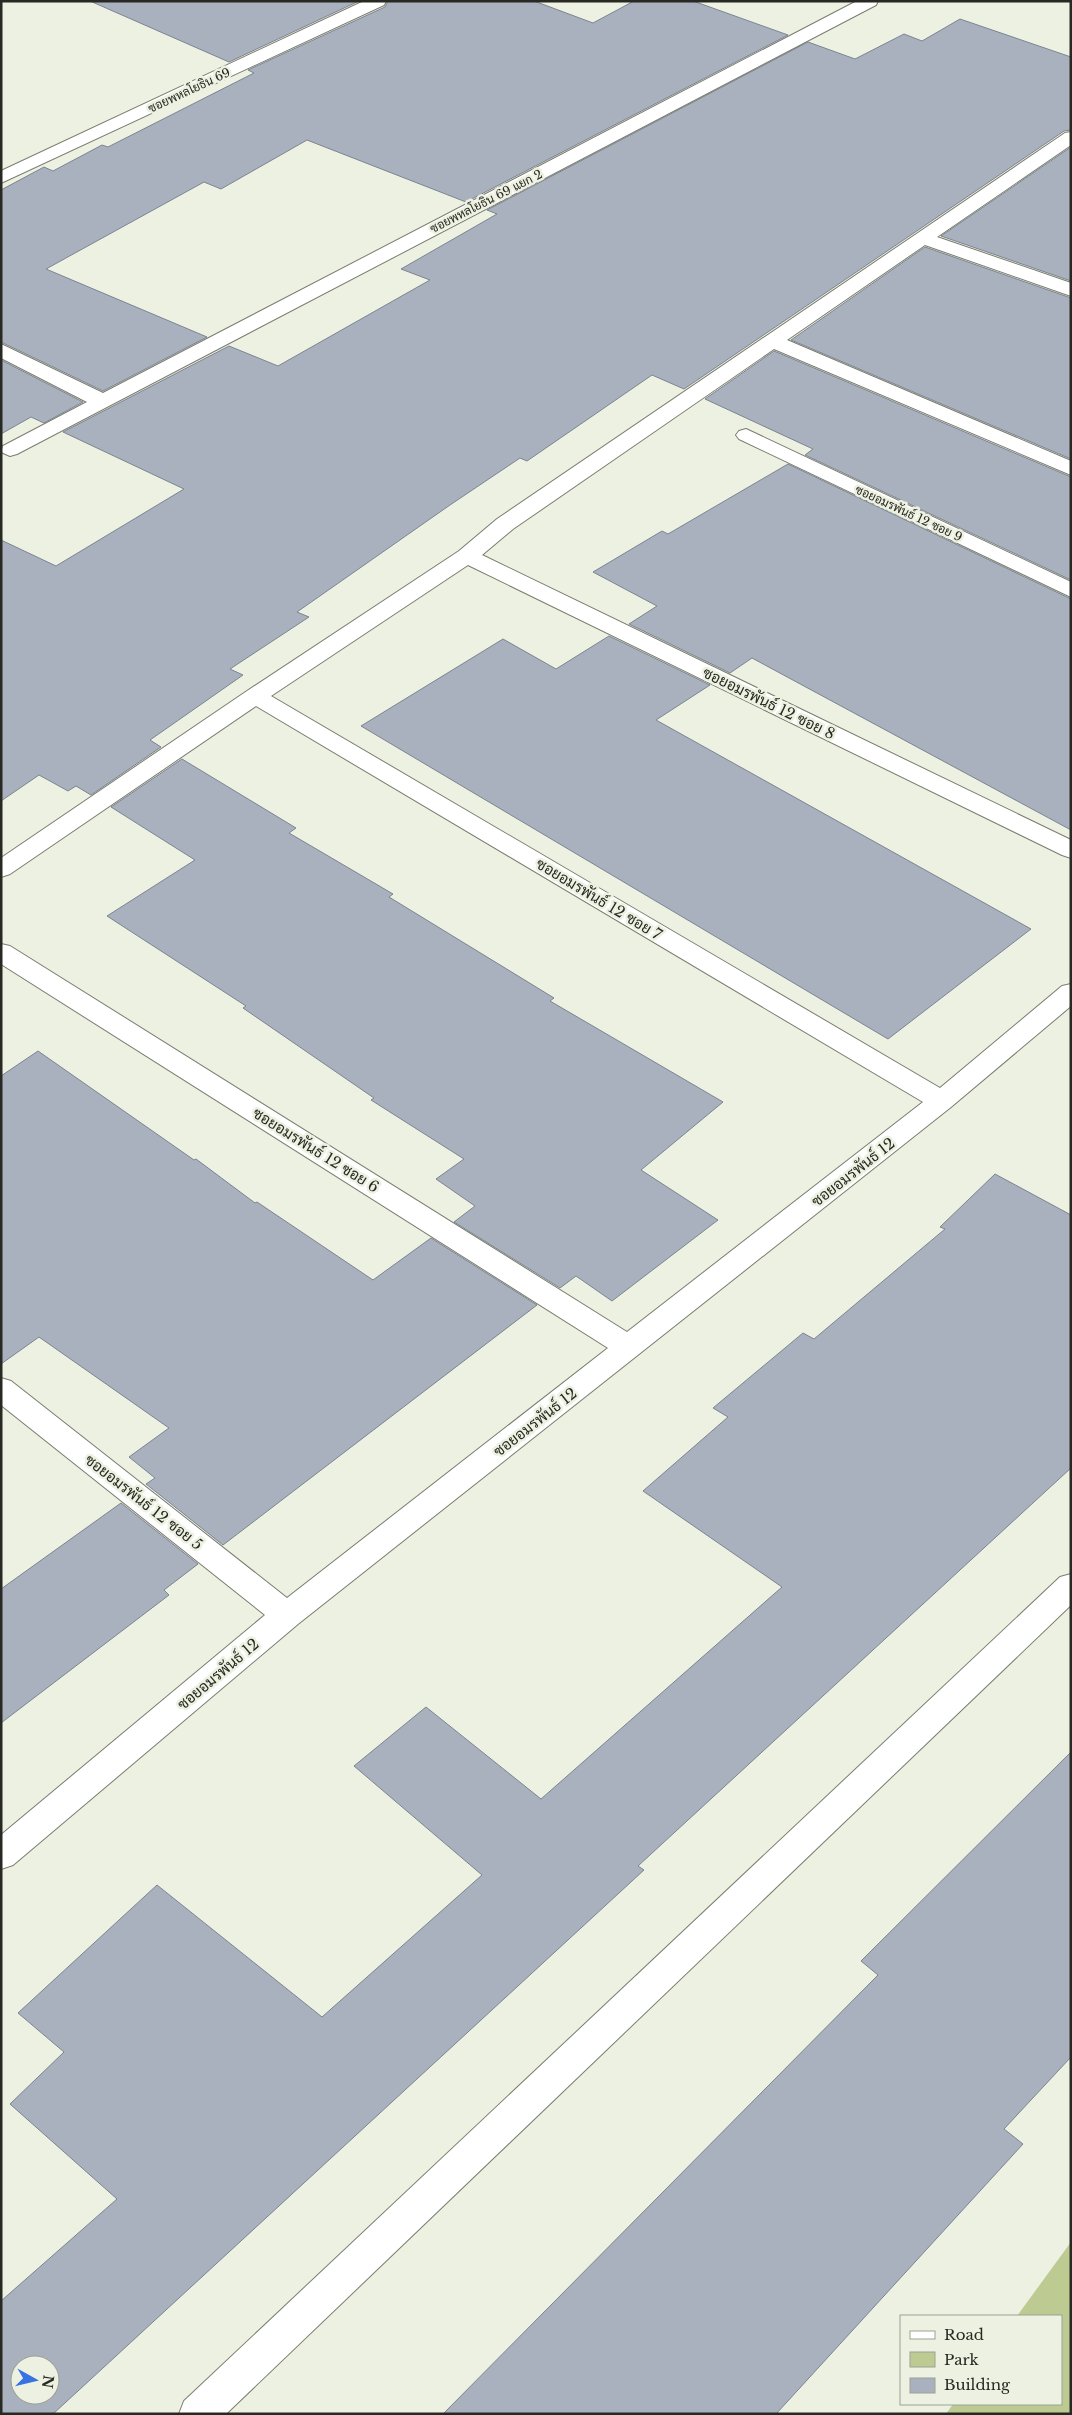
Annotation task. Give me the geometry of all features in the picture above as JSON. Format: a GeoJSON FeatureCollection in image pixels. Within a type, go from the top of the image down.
{"type":"FeatureCollection","features":[{"type":"Feature","properties":{"kind":"street","name":"ซอยพหลโยธิน 69"},"geometry":{"type":"LineString","coordinates":[[1,178],[378,1]]}},
{"type":"Feature","properties":{"kind":"street","name":"ซอยพหลโยธิน 69 แยก 2"},"geometry":{"type":"LineString","coordinates":[[10,450],[870,1]]}},
{"type":"Feature","properties":{"kind":"street"},"geometry":{"type":"LineString","coordinates":[[1,869],[255,696],[467,556],[505,524],[1071,137]]}},
{"type":"Feature","properties":{"kind":"street"},"geometry":{"type":"LineString","coordinates":[[922,238],[1071,290]]}},
{"type":"Feature","properties":{"kind":"street"},"geometry":{"type":"LineString","coordinates":[[773,341],[1071,469]]}},
{"type":"Feature","properties":{"kind":"street"},"geometry":{"type":"LineString","coordinates":[[1,350],[102,401]]}},
{"type":"Feature","properties":{"kind":"street","name":"ซอยอมรพันธ์ 12 ซอย 9"},"geometry":{"type":"LineString","coordinates":[[746,436],[1071,590]]}},
{"type":"Feature","properties":{"kind":"street","name":"ซอยอมรพันธ์ 12 ซอย 8"},"geometry":{"type":"LineString","coordinates":[[467,556],[1071,850]]}},
{"type":"Feature","properties":{"kind":"street","name":"ซอยอมรพันธ์ 12 ซอย 7"},"geometry":{"type":"LineString","coordinates":[[255,696],[942,1101]]}},
{"type":"Feature","properties":{"kind":"street","name":"ซอยอมรพันธ์ 12 ซอย 6"},"geometry":{"type":"LineString","coordinates":[[1,952],[630,1348]]}},
{"type":"Feature","properties":{"kind":"street","name":"ซอยอมรพันธ์ 12"},"geometry":{"type":"LineString","coordinates":[[1,1855],[287,1615],[630,1348],[942,1101],[1071,992]]}},
{"type":"Feature","properties":{"kind":"street","name":"ซอยอมรพันธ์ 12 ซอย 5"},"geometry":{"type":"LineString","coordinates":[[1,1389],[287,1615]]}},
{"type":"Feature","properties":{"kind":"street"},"geometry":{"type":"LineString","coordinates":[[198,2414],[1071,1586]]}},
{"type":"Feature","properties":{"kind":"green space"},"geometry":{"type":"Polygon","coordinates":[[[1071,2242],[1071,2414],[946,2414],[952,2405],[1062,2405],[1062,2315],[1018,2315],[1071,2242]]]}},
{"type":"Feature","properties":{"kind":"building"},"geometry":{"type":"Polygon","coordinates":[[[90,1],[359,1],[229,62],[90,1]]]}},
{"type":"Feature","properties":{"kind":"building"},"geometry":{"type":"Polygon","coordinates":[[[388,1],[534,1],[593,23],[634,1],[693,1],[788,35],[466,202],[307,140],[221,189],[204,182],[46,269],[207,337],[103,391],[1,342],[1,190],[44,167],[53,171],[102,145],[108,147],[254,73],[248,70],[385,7],[388,1]]]}},
{"type":"Feature","properties":{"kind":"building"},"geometry":{"type":"Polygon","coordinates":[[[960,19],[1071,57],[1071,130],[1064,131],[684,389],[652,375],[527,461],[520,458],[450,505],[297,612],[309,617],[230,669],[243,675],[150,740],[161,747],[91,795],[76,786],[68,791],[39,775],[1,801],[1,540],[56,566],[184,489],[63,432],[229,346],[278,366],[430,280],[401,269],[497,214],[487,210],[808,42],[855,59],[904,34],[922,41],[960,19]]]}},
{"type":"Feature","properties":{"kind":"building"},"geometry":{"type":"Polygon","coordinates":[[[1071,147],[1071,281],[941,236],[1071,147]]]}},
{"type":"Feature","properties":{"kind":"building"},"geometry":{"type":"Polygon","coordinates":[[[925,247],[1071,298],[1071,459],[791,340],[925,247]]]}},
{"type":"Feature","properties":{"kind":"building"},"geometry":{"type":"Polygon","coordinates":[[[774,351],[1071,477],[1071,580],[805,455],[813,449],[705,399],[774,351]]]}},
{"type":"Feature","properties":{"kind":"building"},"geometry":{"type":"Polygon","coordinates":[[[1,360],[83,402],[44,423],[31,417],[1,434],[1,360]]]}},
{"type":"Feature","properties":{"kind":"building"},"geometry":{"type":"Polygon","coordinates":[[[788,464],[1071,599],[1071,830],[752,658],[730,673],[629,624],[657,606],[593,572],[662,531],[668,534],[788,464]]]}},
{"type":"Feature","properties":{"kind":"building"},"geometry":{"type":"Polygon","coordinates":[[[609,636],[710,685],[656,720],[1031,929],[888,1039],[361,726],[503,639],[556,669],[609,636]]]}},
{"type":"Feature","properties":{"kind":"building"},"geometry":{"type":"Polygon","coordinates":[[[182,759],[296,828],[289,833],[393,894],[389,897],[554,998],[550,1001],[723,1102],[641,1170],[718,1220],[612,1301],[576,1276],[560,1288],[454,1222],[475,1206],[436,1179],[464,1159],[371,1100],[374,1098],[243,1008],[246,1006],[107,916],[195,860],[111,807],[182,759]]]}},
{"type":"Feature","properties":{"kind":"building"},"geometry":{"type":"Polygon","coordinates":[[[38,1051],[194,1160],[196,1159],[255,1203],[257,1202],[373,1280],[431,1238],[537,1305],[223,1545],[146,1484],[155,1478],[129,1457],[169,1428],[39,1337],[1,1364],[1,1076],[38,1051]]]}},
{"type":"Feature","properties":{"kind":"building"},"geometry":{"type":"Polygon","coordinates":[[[995,1174],[1071,1215],[1071,1468],[638,1866],[644,1870],[53,2414],[1,2414],[1,2301],[117,2199],[10,2104],[64,2052],[18,2013],[157,1885],[322,2017],[482,1875],[354,1766],[426,1707],[541,1799],[782,1587],[643,1491],[728,1417],[713,1408],[803,1333],[814,1339],[945,1229],[940,1227],[995,1174]]]}},
{"type":"Feature","properties":{"kind":"building"},"geometry":{"type":"Polygon","coordinates":[[[121,1503],[198,1564],[164,1590],[169,1595],[1,1723],[1,1589],[121,1503]]]}},
{"type":"Feature","properties":{"kind":"building"},"geometry":{"type":"Polygon","coordinates":[[[1071,1752],[1071,2057],[1004,2129],[1023,2144],[776,2414],[443,2414],[878,1975],[861,1961],[1071,1752]]]}}]}
